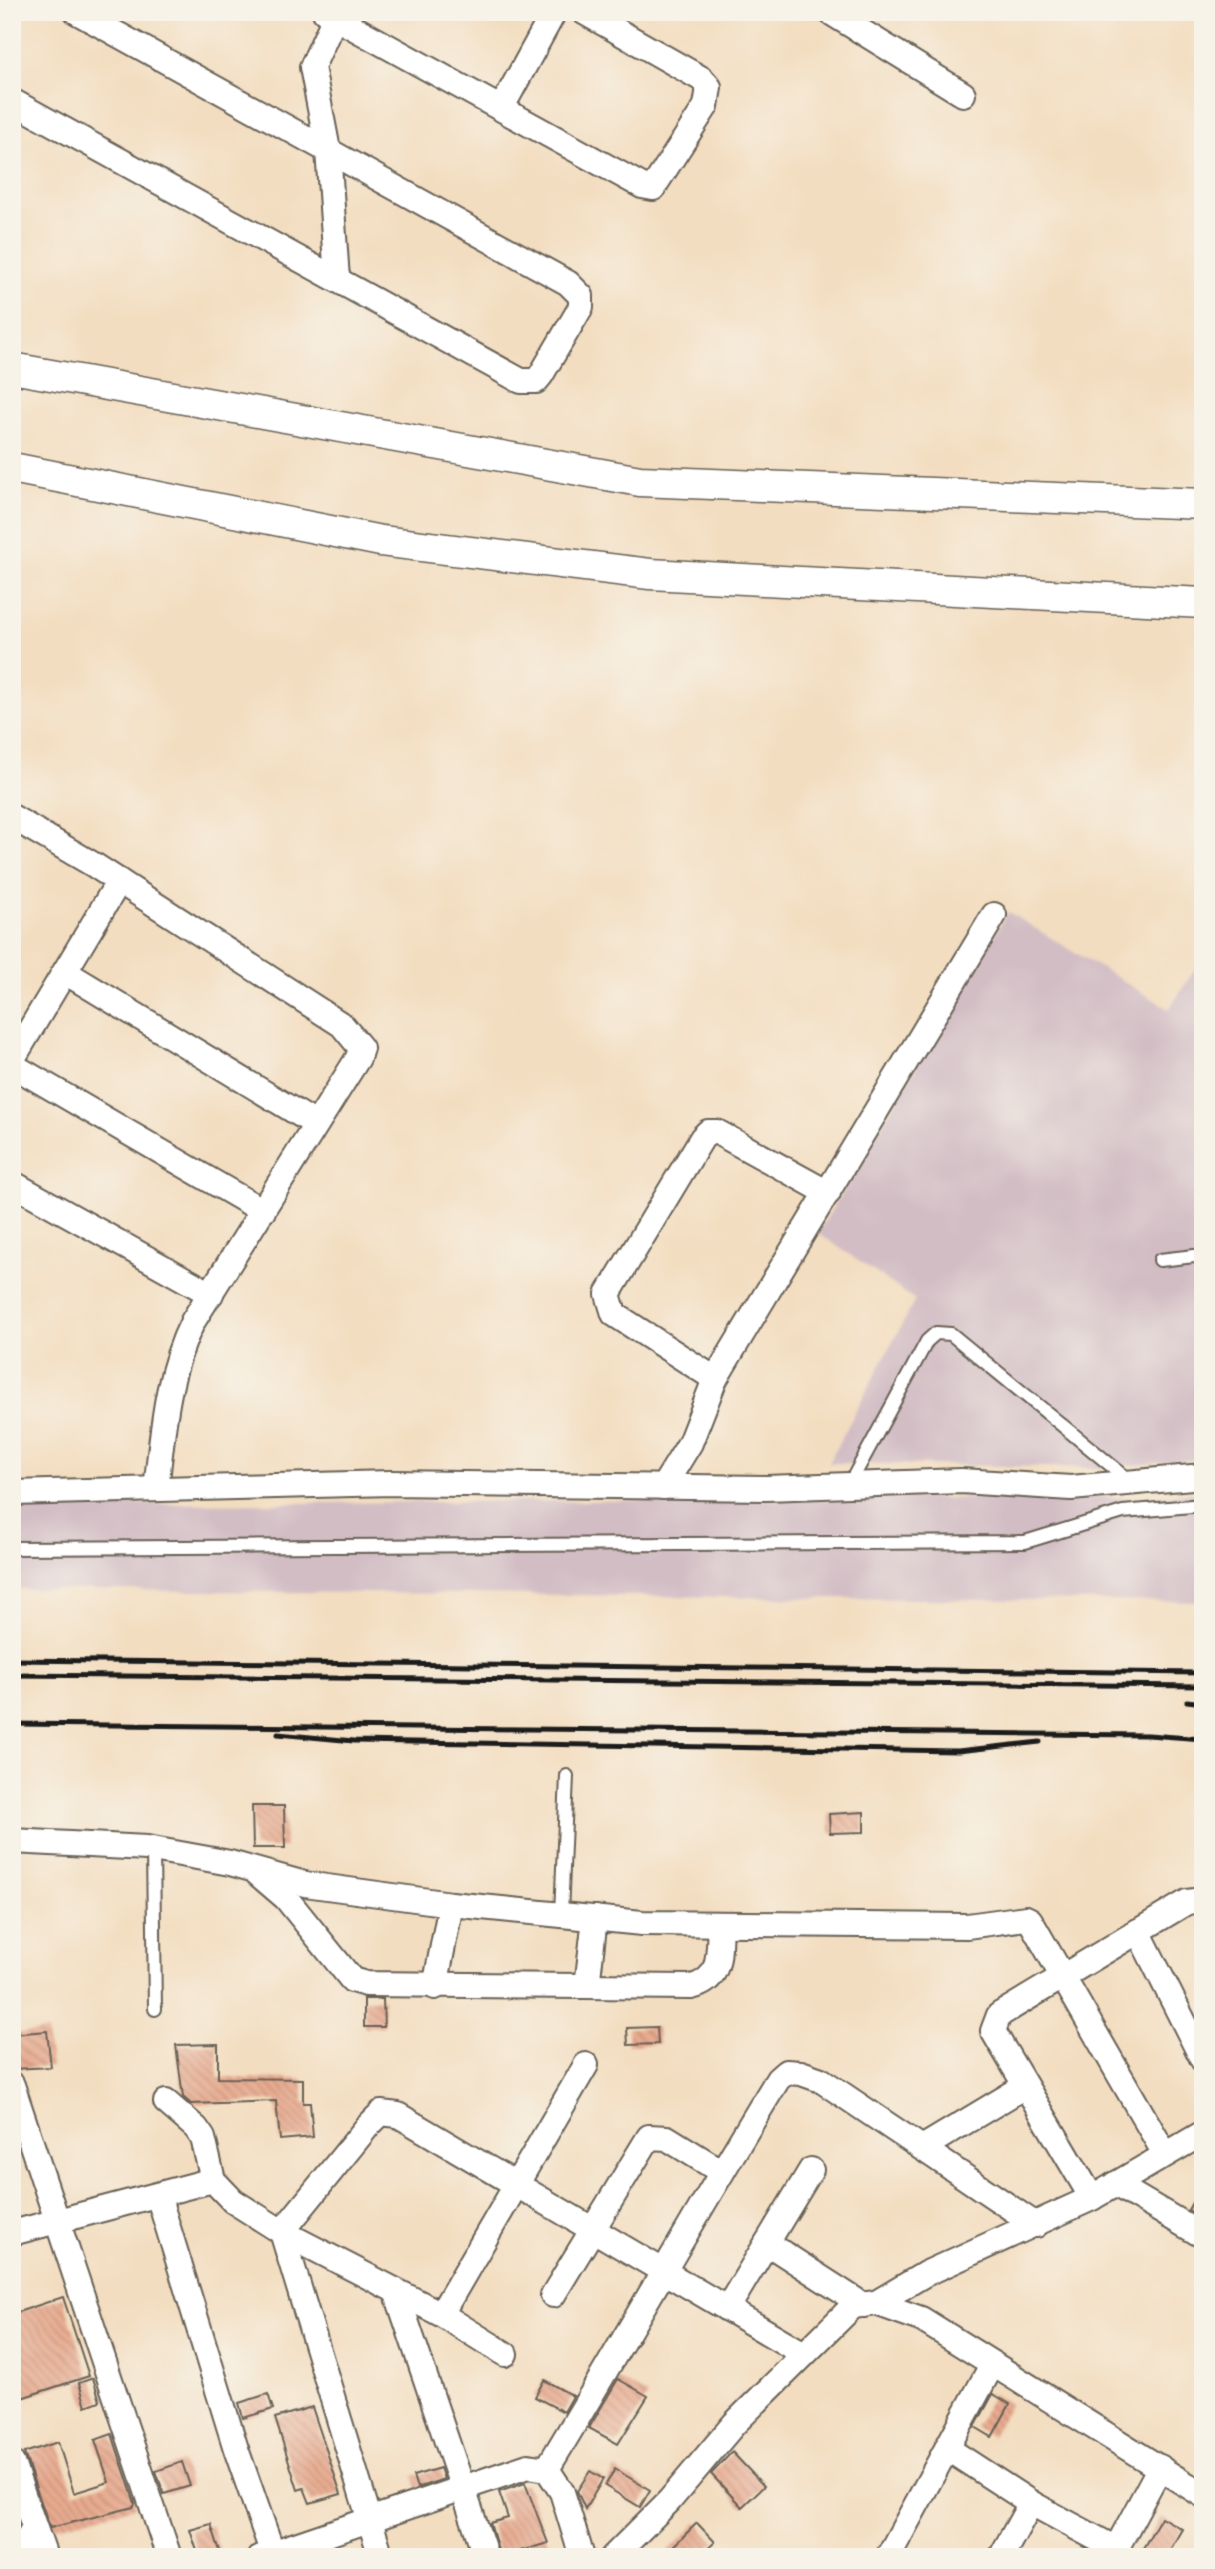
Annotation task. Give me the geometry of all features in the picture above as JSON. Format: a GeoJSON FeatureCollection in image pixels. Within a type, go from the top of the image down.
{"type":"FeatureCollection","features":[{"type":"Feature","properties":{"kind":"street"},"geometry":{"type":"LineString","coordinates":[[12,101],[521,381],[536,381],[541,375],[581,307],[581,296],[568,283],[77,12]]}},
{"type":"Feature","properties":{"kind":"street"},"geometry":{"type":"LineString","coordinates":[[502,107],[554,12]]}},
{"type":"Feature","properties":{"kind":"street"},"geometry":{"type":"LineString","coordinates":[[337,279],[328,150],[312,67],[330,15],[642,186],[653,188],[706,106],[709,87],[702,79],[584,12]]}},
{"type":"Feature","properties":{"kind":"street"},"geometry":{"type":"LineString","coordinates":[[830,12],[963,94]]}},
{"type":"Feature","properties":{"kind":"street"},"geometry":{"type":"LineString","coordinates":[[12,368],[640,481],[1203,503]]}},
{"type":"Feature","properties":{"kind":"street"},"geometry":{"type":"LineString","coordinates":[[12,468],[381,541],[650,574],[1203,603]]}},
{"type":"Feature","properties":{"kind":"street"},"geometry":{"type":"LineString","coordinates":[[12,817],[119,881],[342,1025],[361,1048],[358,1058],[314,1123],[177,1353],[167,1389],[156,1489]]}},
{"type":"Feature","properties":{"kind":"street"},"geometry":{"type":"LineString","coordinates":[[119,881],[12,1062],[263,1211]]}},
{"type":"Feature","properties":{"kind":"street"},"geometry":{"type":"LineString","coordinates":[[663,1488],[690,1443],[715,1379],[994,915]]}},
{"type":"Feature","properties":{"kind":"street"},"geometry":{"type":"LineString","coordinates":[[65,972],[314,1123]]}},
{"type":"Feature","properties":{"kind":"street"},"geometry":{"type":"LineString","coordinates":[[715,1379],[614,1314],[608,1294],[702,1138],[708,1132],[718,1132],[828,1192]]}},
{"type":"Feature","properties":{"kind":"street"},"geometry":{"type":"LineString","coordinates":[[12,1183],[211,1294]]}},
{"type":"Feature","properties":{"kind":"street"},"geometry":{"type":"LineString","coordinates":[[12,1493],[391,1483],[663,1488],[848,1486],[961,1481],[1071,1488],[1203,1476]]}},
{"type":"Feature","properties":{"kind":"street"},"geometry":{"type":"LineString","coordinates":[[12,1841],[153,1849],[253,1869],[305,1884],[451,1904],[595,1918],[720,1925],[967,1926],[1026,1918],[1062,1976],[1188,2146],[1036,2225],[925,2274],[870,2304],[853,2306],[734,2424],[669,2501],[613,2557]]}},
{"type":"Feature","properties":{"kind":"street"},"geometry":{"type":"LineString","coordinates":[[253,1869],[286,1898],[352,1980],[378,1985],[691,1987],[705,1984],[715,1972],[720,1925]]}},
{"type":"Feature","properties":{"kind":"street"},"geometry":{"type":"LineString","coordinates":[[1092,2198],[993,2031],[995,2022],[999,2015],[1187,1902],[1203,1900]]}},
{"type":"Feature","properties":{"kind":"street"},"geometry":{"type":"LineString","coordinates":[[435,1987],[451,1904]]}},
{"type":"Feature","properties":{"kind":"street"},"geometry":{"type":"LineString","coordinates":[[587,1986],[595,1918]]}},
{"type":"Feature","properties":{"kind":"street"},"geometry":{"type":"LineString","coordinates":[[1138,1931],[1203,2060]]}},
{"type":"Feature","properties":{"kind":"street"},"geometry":{"type":"LineString","coordinates":[[441,2314],[586,2065]]}},
{"type":"Feature","properties":{"kind":"street"},"geometry":{"type":"LineString","coordinates":[[547,2469],[722,2172],[778,2079],[786,2072],[801,2073],[821,2080],[1036,2225]]}},
{"type":"Feature","properties":{"kind":"street"},"geometry":{"type":"LineString","coordinates":[[12,2084],[169,2557]]}},
{"type":"Feature","properties":{"kind":"street"},"geometry":{"type":"LineString","coordinates":[[922,2148],[1025,2086]]}},
{"type":"Feature","properties":{"kind":"street"},"geometry":{"type":"LineString","coordinates":[[166,2102],[196,2128],[203,2138],[213,2180],[233,2201],[282,2232],[441,2314],[505,2354]]}},
{"type":"Feature","properties":{"kind":"street"},"geometry":{"type":"LineString","coordinates":[[282,2232],[367,2127],[381,2113],[398,2115],[804,2354]]}},
{"type":"Feature","properties":{"kind":"street"},"geometry":{"type":"LineString","coordinates":[[553,2295],[595,2230],[649,2137],[667,2138],[722,2172]]}},
{"type":"Feature","properties":{"kind":"street"},"geometry":{"type":"LineString","coordinates":[[727,2309],[811,2170]]}},
{"type":"Feature","properties":{"kind":"street"},"geometry":{"type":"LineString","coordinates":[[12,2233],[213,2180]]}},
{"type":"Feature","properties":{"kind":"street"},"geometry":{"type":"LineString","coordinates":[[1115,2184],[1203,2236]]}},
{"type":"Feature","properties":{"kind":"street"},"geometry":{"type":"LineString","coordinates":[[158,2195],[269,2555],[464,2490],[504,2472],[528,2466],[547,2469],[562,2492],[582,2557]]}},
{"type":"Feature","properties":{"kind":"street"},"geometry":{"type":"LineString","coordinates":[[282,2232],[381,2557]]}},
{"type":"Feature","properties":{"kind":"street"},"geometry":{"type":"LineString","coordinates":[[767,2243],[870,2304],[921,2319],[1203,2495]]}},
{"type":"Feature","properties":{"kind":"street"},"geometry":{"type":"LineString","coordinates":[[396,2291],[486,2557]]}},
{"type":"Feature","properties":{"kind":"street"},"geometry":{"type":"LineString","coordinates":[[888,2557],[992,2365]]}},
{"type":"Feature","properties":{"kind":"street"},"geometry":{"type":"LineString","coordinates":[[948,2449],[1114,2553],[1160,2467]]}},
{"type":"Feature","properties":{"kind":"street"},"geometry":{"type":"LineString","coordinates":[[12,2463],[45,2557]]}},
{"type":"Feature","properties":{"kind":"street"},"geometry":{"type":"LineString","coordinates":[[1001,2557],[1031,2503]]}},
{"type":"Feature","properties":{"kind":"street"},"geometry":{"type":"LineString","coordinates":[[17,2557],[33,2529]]}},
{"type":"Feature","properties":{"kind":"lane"},"geometry":{"type":"LineString","coordinates":[[1160,1260],[1203,1255]]}},
{"type":"Feature","properties":{"kind":"lane"},"geometry":{"type":"LineString","coordinates":[[848,1486],[927,1341],[936,1333],[951,1334],[1133,1484]]}},
{"type":"Feature","properties":{"kind":"lane"},"geometry":{"type":"LineString","coordinates":[[12,1548],[1025,1542],[1123,1512],[1203,1505]]}},
{"type":"Feature","properties":{"kind":"lane"},"geometry":{"type":"LineString","coordinates":[[561,1914],[567,1776]]}},
{"type":"Feature","properties":{"kind":"lane"},"geometry":{"type":"LineString","coordinates":[[153,1849],[155,2009]]}},
{"type":"Feature","properties":{"kind":"shaded area"},"geometry":{"type":"Polygon","coordinates":[[[1008,912],[1169,1009],[1203,957],[1203,1459],[1102,1468],[828,1463],[915,1300],[818,1233],[1008,912]]]}},
{"type":"Feature","properties":{"kind":"shaded area"},"geometry":{"type":"Polygon","coordinates":[[[1203,1492],[1203,1602],[12,1589],[12,1505],[1143,1497],[1203,1492]]]}},
{"type":"Feature","properties":{"kind":"building"},"geometry":{"type":"Polygon","coordinates":[[[252,1806],[284,1806],[285,1848],[253,1848],[252,1806]]]}},
{"type":"Feature","properties":{"kind":"building"},"geometry":{"type":"Polygon","coordinates":[[[864,1812],[864,1832],[830,1833],[829,1814],[864,1812]]]}},
{"type":"Feature","properties":{"kind":"building"},"geometry":{"type":"Polygon","coordinates":[[[364,1999],[383,1999],[384,2027],[364,2027],[364,1999]]]}},
{"type":"Feature","properties":{"kind":"building"},"geometry":{"type":"Polygon","coordinates":[[[657,2027],[658,2044],[628,2045],[627,2028],[657,2027]]]}},
{"type":"Feature","properties":{"kind":"building"},"geometry":{"type":"Polygon","coordinates":[[[47,2031],[51,2067],[12,2069],[12,2034],[47,2031]]]}},
{"type":"Feature","properties":{"kind":"building"},"geometry":{"type":"Polygon","coordinates":[[[218,2044],[218,2078],[303,2079],[303,2103],[310,2103],[313,2137],[280,2140],[276,2101],[191,2104],[183,2097],[176,2045],[218,2044]]]}},
{"type":"Feature","properties":{"kind":"building"},"geometry":{"type":"Polygon","coordinates":[[[1203,2183],[1203,2219],[1188,2210],[1203,2183]]]}},
{"type":"Feature","properties":{"kind":"building"},"geometry":{"type":"Polygon","coordinates":[[[63,2297],[89,2376],[12,2401],[12,2314],[63,2297]]]}},
{"type":"Feature","properties":{"kind":"building"},"geometry":{"type":"Polygon","coordinates":[[[93,2378],[100,2401],[86,2406],[79,2383],[93,2378]]]}},
{"type":"Feature","properties":{"kind":"building"},"geometry":{"type":"Polygon","coordinates":[[[618,2379],[648,2396],[618,2444],[589,2428],[618,2379]]]}},
{"type":"Feature","properties":{"kind":"building"},"geometry":{"type":"Polygon","coordinates":[[[544,2380],[573,2396],[564,2412],[535,2397],[544,2380]]]}},
{"type":"Feature","properties":{"kind":"building"},"geometry":{"type":"Polygon","coordinates":[[[268,2394],[273,2409],[243,2418],[239,2403],[268,2394]]]}},
{"type":"Feature","properties":{"kind":"building"},"geometry":{"type":"Polygon","coordinates":[[[993,2394],[1010,2404],[992,2437],[975,2427],[993,2394]]]}},
{"type":"Feature","properties":{"kind":"building"},"geometry":{"type":"Polygon","coordinates":[[[312,2407],[341,2494],[310,2503],[304,2488],[298,2490],[275,2418],[312,2407]]]}},
{"type":"Feature","properties":{"kind":"building"},"geometry":{"type":"Polygon","coordinates":[[[112,2434],[135,2503],[134,2507],[50,2528],[24,2453],[58,2442],[74,2493],[109,2482],[95,2440],[112,2434]]]}},
{"type":"Feature","properties":{"kind":"building"},"geometry":{"type":"Polygon","coordinates":[[[732,2452],[764,2486],[742,2507],[711,2474],[732,2452]]]}},
{"type":"Feature","properties":{"kind":"building"},"geometry":{"type":"Polygon","coordinates":[[[182,2462],[190,2486],[164,2494],[156,2471],[182,2462]]]}},
{"type":"Feature","properties":{"kind":"building"},"geometry":{"type":"Polygon","coordinates":[[[440,2468],[444,2479],[417,2488],[413,2476],[440,2468]]]}},
{"type":"Feature","properties":{"kind":"building"},"geometry":{"type":"Polygon","coordinates":[[[615,2469],[650,2490],[640,2507],[605,2486],[615,2469]]]}},
{"type":"Feature","properties":{"kind":"building"},"geometry":{"type":"Polygon","coordinates":[[[590,2471],[603,2479],[585,2509],[577,2491],[590,2471]]]}},
{"type":"Feature","properties":{"kind":"building"},"geometry":{"type":"Polygon","coordinates":[[[525,2483],[548,2543],[500,2557],[490,2523],[508,2518],[499,2492],[525,2483]]]}},
{"type":"Feature","properties":{"kind":"building"},"geometry":{"type":"Polygon","coordinates":[[[1161,2517],[1182,2529],[1166,2557],[1138,2557],[1161,2517]]]}},
{"type":"Feature","properties":{"kind":"building"},"geometry":{"type":"Polygon","coordinates":[[[697,2523],[715,2542],[699,2557],[662,2557],[697,2523]]]}},
{"type":"Feature","properties":{"kind":"building"},"geometry":{"type":"Polygon","coordinates":[[[211,2524],[222,2557],[199,2557],[190,2530],[211,2524]]]}},
{"type":"Feature","properties":{"kind":"railway"},"geometry":{"type":"LineString","coordinates":[[12,1660],[1203,1673]]}},
{"type":"Feature","properties":{"kind":"railway"},"geometry":{"type":"LineString","coordinates":[[12,1675],[1203,1686]]}},
{"type":"Feature","properties":{"kind":"railway"},"geometry":{"type":"LineString","coordinates":[[1187,1701],[1203,1703]]}},
{"type":"Feature","properties":{"kind":"railway"},"geometry":{"type":"LineString","coordinates":[[12,1724],[1148,1735],[1203,1739]]}},
{"type":"Feature","properties":{"kind":"railway"},"geometry":{"type":"LineString","coordinates":[[278,1734],[354,1741],[958,1751],[1040,1742]]}}]}
